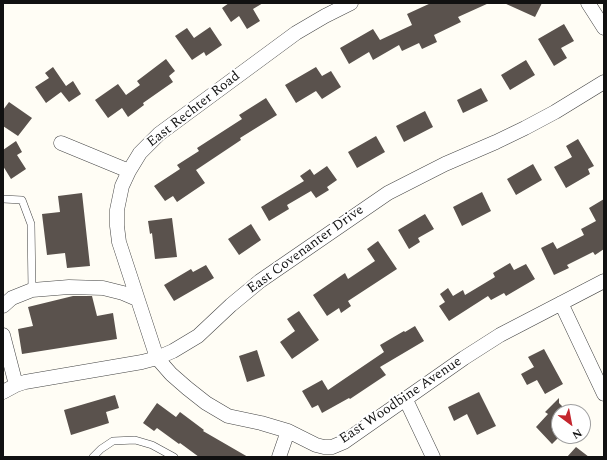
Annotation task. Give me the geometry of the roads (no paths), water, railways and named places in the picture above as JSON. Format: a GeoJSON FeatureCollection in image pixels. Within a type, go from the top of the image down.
{"type":"FeatureCollection","features":[{"type":"Feature","properties":{"kind":"street","name":"East Rechter Road"},"geometry":{"type":"LineString","coordinates":[[157,358],[119,242],[117,210],[120,194],[129,171],[140,153],[150,141],[163,131],[296,33],[351,3]]}},
{"type":"Feature","properties":{"kind":"street"},"geometry":{"type":"LineString","coordinates":[[588,3],[604,28]]}},
{"type":"Feature","properties":{"kind":"street","name":"East Covenanter Drive"},"geometry":{"type":"LineString","coordinates":[[3,392],[25,382],[157,358],[187,343],[260,282],[370,204],[388,193],[445,164],[525,128],[555,112],[604,82]]}},
{"type":"Feature","properties":{"kind":"street"},"geometry":{"type":"LineString","coordinates":[[61,142],[129,171]]}},
{"type":"Feature","properties":{"kind":"street","name":"East Woodbine Avenue"},"geometry":{"type":"LineString","coordinates":[[157,358],[187,388],[228,416],[261,423],[288,431],[316,445],[324,447],[338,445],[500,335],[604,281]]}},
{"type":"Feature","properties":{"kind":"street"},"geometry":{"type":"LineString","coordinates":[[3,306],[12,298],[32,290],[70,287],[103,288],[137,299]]}},
{"type":"Feature","properties":{"kind":"street"},"geometry":{"type":"LineString","coordinates":[[561,303],[604,394]]}},
{"type":"Feature","properties":{"kind":"street"},"geometry":{"type":"LineString","coordinates":[[3,335],[16,385]]}},
{"type":"Feature","properties":{"kind":"street"},"geometry":{"type":"LineString","coordinates":[[406,400],[433,457]]}},
{"type":"Feature","properties":{"kind":"street"},"geometry":{"type":"LineString","coordinates":[[279,457],[288,431]]}},
{"type":"Feature","properties":{"kind":"lane"},"geometry":{"type":"LineString","coordinates":[[3,199],[22,200],[31,224],[32,290]]}},
{"type":"Feature","properties":{"kind":"lane"},"geometry":{"type":"LineString","coordinates":[[93,457],[101,449],[113,441],[135,440],[152,445],[174,457]]}}]}
